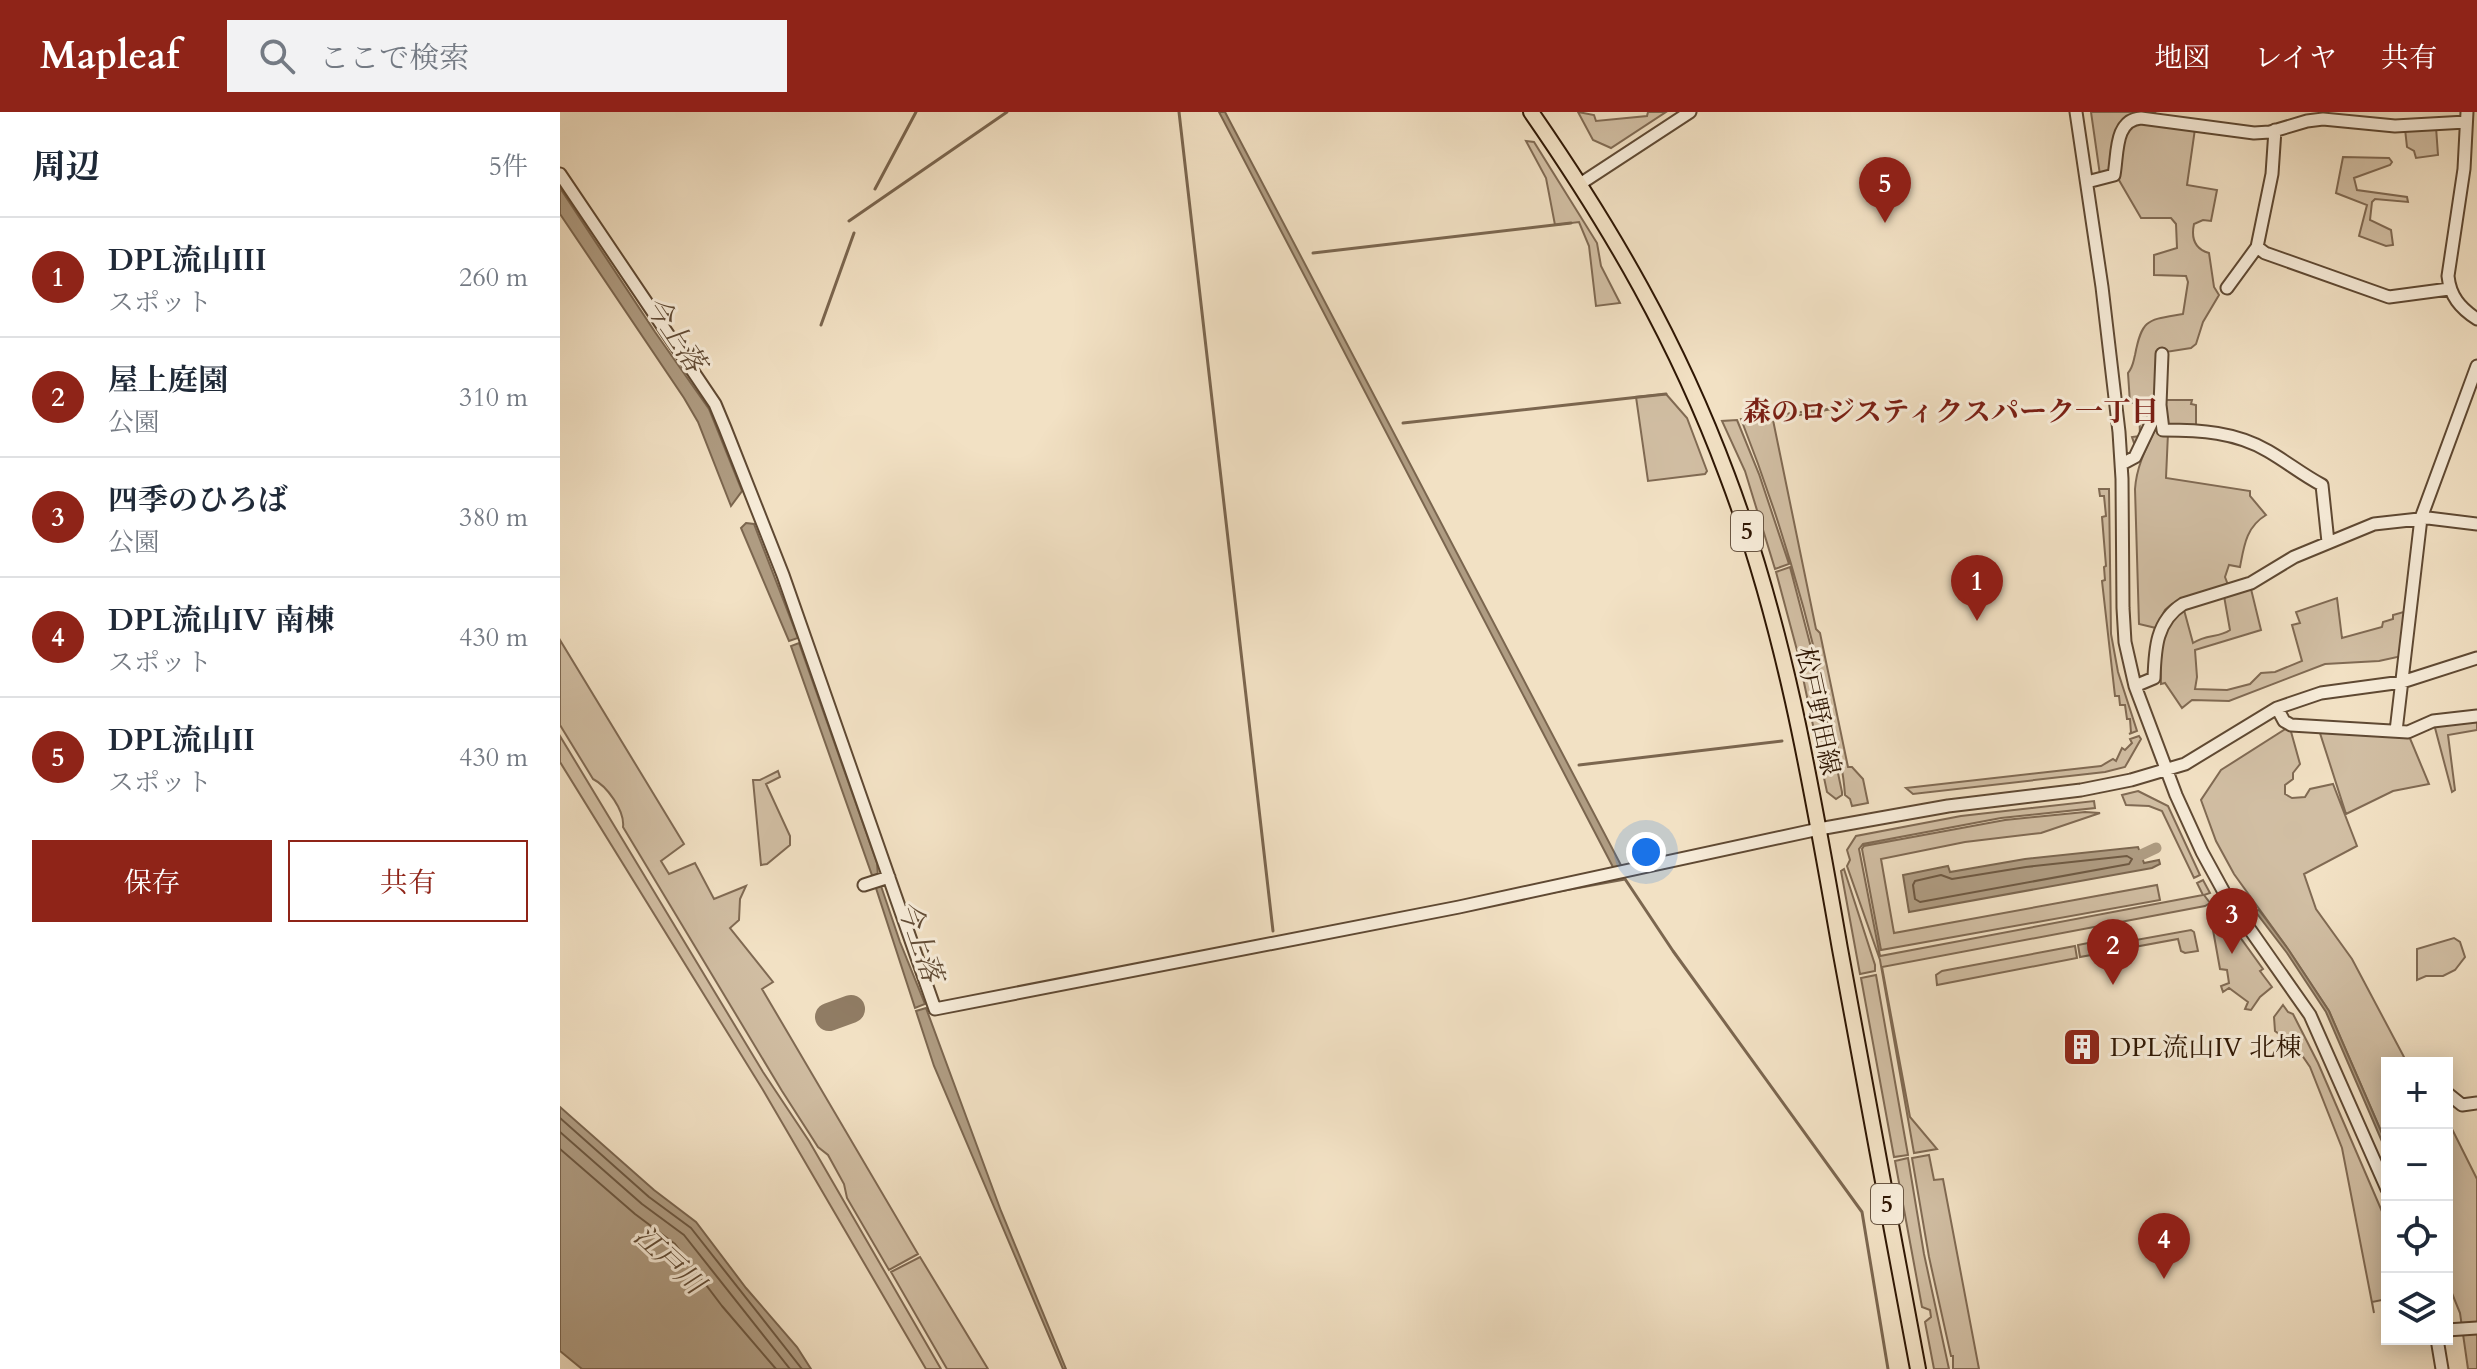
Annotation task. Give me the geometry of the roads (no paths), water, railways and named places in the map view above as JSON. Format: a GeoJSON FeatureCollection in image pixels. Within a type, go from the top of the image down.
{"type":"FeatureCollection","features":[{"type":"Feature","properties":{"kind":"main road","name":"松戸野田線"},"geometry":{"type":"LineString","coordinates":[[1531,112],[1580,184],[1654,308],[1728,477],[1754,553],[1786,669],[1819,829],[1918,1369]]}},
{"type":"Feature","properties":{"kind":"street"},"geometry":{"type":"LineString","coordinates":[[1580,184],[1690,112]]}},
{"type":"Feature","properties":{"kind":"street"},"geometry":{"type":"LineString","coordinates":[[2076,112],[2106,316],[2122,464],[2123,608],[2125,642],[2135,686],[2189,826],[2225,894],[2310,1015],[2381,1175]]}},
{"type":"Feature","properties":{"kind":"street"},"geometry":{"type":"LineString","coordinates":[[2087,182],[2114,175],[2123,125],[2130,119],[2254,133],[2340,116],[2395,126],[2467,117],[2464,169],[2448,276],[2449,289],[2463,309],[2477,319]]}},
{"type":"Feature","properties":{"kind":"street"},"geometry":{"type":"LineString","coordinates":[[2227,288],[2257,247],[2272,174],[2275,130]]}},
{"type":"Feature","properties":{"kind":"street"},"geometry":{"type":"LineString","coordinates":[[560,174],[715,404],[783,575],[876,881],[935,1009],[1474,904],[1819,829],[1991,799],[2106,785],[2185,764],[2277,708],[2321,693],[2402,682],[2477,658]]}},
{"type":"Feature","properties":{"kind":"street"},"geometry":{"type":"LineString","coordinates":[[2257,247],[2265,253],[2389,297],[2449,289]]}},
{"type":"Feature","properties":{"kind":"street"},"geometry":{"type":"LineString","coordinates":[[2162,354],[2160,405],[2163,430],[2210,432],[2242,439],[2269,451],[2322,485],[2328,542]]}},
{"type":"Feature","properties":{"kind":"street"},"geometry":{"type":"LineString","coordinates":[[2396,731],[2421,518],[2477,366]]}},
{"type":"Feature","properties":{"kind":"street"},"geometry":{"type":"LineString","coordinates":[[2122,464],[2135,457],[2160,405]]}},
{"type":"Feature","properties":{"kind":"street"},"geometry":{"type":"LineString","coordinates":[[2135,686],[2154,678],[2158,636],[2174,610],[2183,604],[2251,583],[2294,557],[2374,524],[2421,518],[2477,524]]}},
{"type":"Feature","properties":{"kind":"street"},"geometry":{"type":"LineString","coordinates":[[2277,708],[2284,721],[2291,725],[2408,732],[2433,721],[2477,716]]}},
{"type":"Feature","properties":{"kind":"street"},"geometry":{"type":"LineString","coordinates":[[2453,1098],[2462,1105],[2477,1103]]}},
{"type":"Feature","properties":{"kind":"street"},"geometry":{"type":"LineString","coordinates":[[2455,1329],[2477,1328]]}},
{"type":"Feature","properties":{"kind":"street"},"geometry":{"type":"LineString","coordinates":[[2438,1345],[2442,1369]]}},
{"type":"Feature","properties":{"kind":"water"},"geometry":{"type":"Polygon","coordinates":[[[1219,112],[1225,112],[1622,867],[1614,869],[1219,112]]]}},
{"type":"Feature","properties":{"kind":"water"},"geometry":{"type":"Polygon","coordinates":[[[560,188],[709,409],[742,491],[731,506],[698,422],[684,398],[560,214],[560,188]]]}},
{"type":"Feature","properties":{"kind":"water"},"geometry":{"type":"Polygon","coordinates":[[[746,523],[754,524],[798,638],[789,641],[741,528],[746,523]]]}},
{"type":"Feature","properties":{"kind":"water"},"geometry":{"type":"Polygon","coordinates":[[[799,643],[877,863],[878,877],[873,878],[791,646],[799,643]]]}},
{"type":"Feature","properties":{"kind":"water"},"geometry":{"type":"Polygon","coordinates":[[[2138,847],[2144,863],[2159,860],[2160,864],[2152,868],[1909,912],[1903,875],[1948,866],[1950,872],[2025,859],[2138,847]]]}},
{"type":"Feature","properties":{"kind":"water"},"geometry":{"type":"Polygon","coordinates":[[[880,883],[925,1004],[915,1008],[875,885],[880,883]]]}},
{"type":"Feature","properties":{"kind":"water"},"geometry":{"type":"Polygon","coordinates":[[[2259,910],[2288,949],[2329,1011],[2381,1131],[2381,1139],[2326,1012],[2255,911],[2259,910]]]}},
{"type":"Feature","properties":{"kind":"water"},"geometry":{"type":"Polygon","coordinates":[[[926,1008],[1001,1211],[1066,1369],[1063,1369],[934,1066],[916,1011],[926,1008]]]}},
{"type":"Feature","properties":{"kind":"water","name":"江戸川"},"geometry":{"type":"Polygon","coordinates":[[[560,1107],[654,1190],[696,1222],[746,1288],[797,1347],[811,1369],[582,1369],[560,1351],[560,1107]]]}},
{"type":"Feature","properties":{"kind":"waterway"},"geometry":{"type":"LineString","coordinates":[[875,189],[916,112]]}},
{"type":"Feature","properties":{"kind":"waterway"},"geometry":{"type":"LineString","coordinates":[[849,221],[1007,112]]}},
{"type":"Feature","properties":{"kind":"waterway"},"geometry":{"type":"LineString","coordinates":[[1179,112],[1273,931]]}},
{"type":"Feature","properties":{"kind":"waterway"},"geometry":{"type":"LineString","coordinates":[[1313,253],[1571,223]]}},
{"type":"Feature","properties":{"kind":"waterway"},"geometry":{"type":"LineString","coordinates":[[821,325],[854,233]]}},
{"type":"Feature","properties":{"kind":"waterway"},"geometry":{"type":"LineString","coordinates":[[1403,423],[1666,394]]}},
{"type":"Feature","properties":{"kind":"waterway"},"geometry":{"type":"LineString","coordinates":[[1579,765],[1782,741]]}},
{"type":"Feature","properties":{"kind":"waterway"},"geometry":{"type":"LineString","coordinates":[[2141,855],[2156,848]]}},
{"type":"Feature","properties":{"kind":"waterway"},"geometry":{"type":"LineString","coordinates":[[1548,893],[1625,879],[1673,951],[1862,1212],[1888,1369]]}},
{"type":"Feature","properties":{"kind":"place","name":"DPL流山II"},"geometry":{"type":"Point","coordinates":[1885,223]}},
{"type":"Feature","properties":{"kind":"place","name":"DPL流山III"},"geometry":{"type":"Point","coordinates":[1977,621]}},
{"type":"Feature","properties":{"kind":"place","name":"四季のひろば"},"geometry":{"type":"Point","coordinates":[2232,954]}},
{"type":"Feature","properties":{"kind":"place","name":"屋上庭園"},"geometry":{"type":"Point","coordinates":[2113,985]}},
{"type":"Feature","properties":{"kind":"place","name":"DPL流山IV 北棟"},"geometry":{"type":"Point","coordinates":[2082,1047]}},
{"type":"Feature","properties":{"kind":"place","name":"DPL流山IV 南棟"},"geometry":{"type":"Point","coordinates":[2164,1279]}},
{"type":"Feature","properties":{"kind":"district","name":"森のロジスティクスパーク一丁目"},"geometry":{"type":"Point","coordinates":[1951,412]}},
{"type":"Feature","properties":{"kind":"water label","name":"今上落"},"geometry":{"type":"Point","coordinates":[675,334]}},
{"type":"Feature","properties":{"kind":"water label","name":"今上落"},"geometry":{"type":"Point","coordinates":[920,941]}}]}
